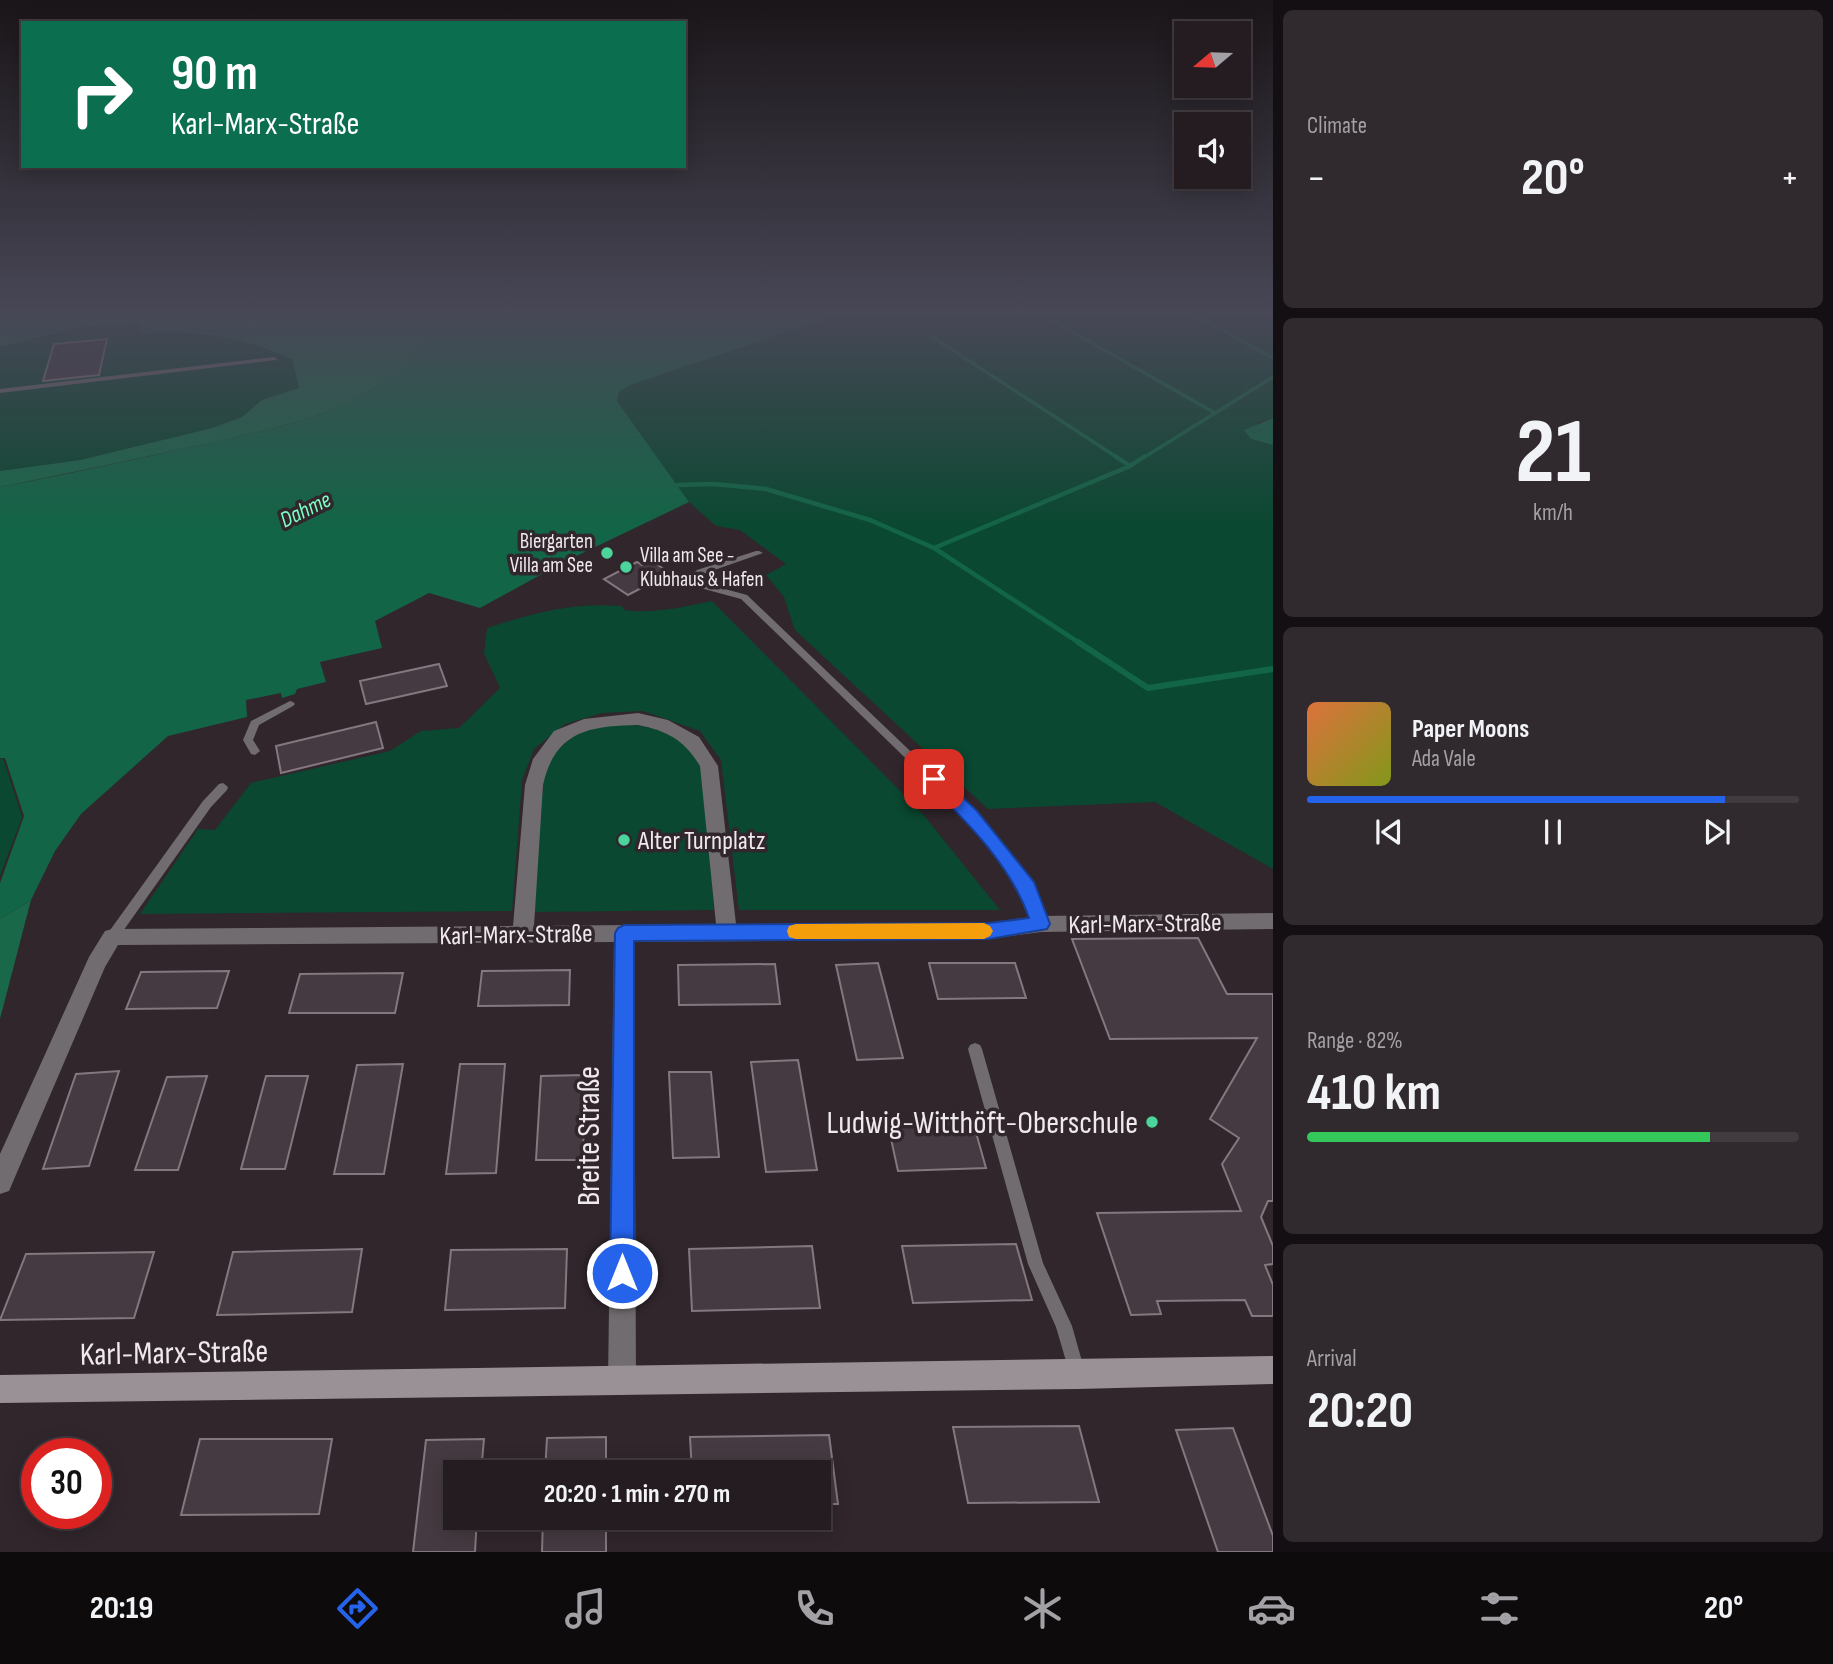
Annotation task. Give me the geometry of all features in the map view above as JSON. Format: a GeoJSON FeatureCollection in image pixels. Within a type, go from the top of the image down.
{"type":"FeatureCollection","features":[{"type":"Feature","properties":{"kind":"main road","name":"Karl-Marx-Straße"},"geometry":{"type":"LineString","coordinates":[[0,1389],[1273,1370]]}},
{"type":"Feature","properties":{"kind":"street"},"geometry":{"type":"LineString","coordinates":[[523,933],[534,785],[539,763],[559,734],[584,725],[624,719],[662,724],[679,732],[693,741],[709,766],[727,932]]}},
{"type":"Feature","properties":{"kind":"street","name":"Karl-Marx-Straße"},"geometry":{"type":"LineString","coordinates":[[112,937],[989,931],[1041,924],[1273,921]]}},
{"type":"Feature","properties":{"kind":"street","name":"Breite Straße"},"geometry":{"type":"LineString","coordinates":[[622,1381],[624,933]]}},
{"type":"Feature","properties":{"kind":"street"},"geometry":{"type":"LineString","coordinates":[[0,1182],[96,963],[112,937]]}},
{"type":"Feature","properties":{"kind":"lane"},"geometry":{"type":"LineString","coordinates":[[0,391],[73,382]]}},
{"type":"Feature","properties":{"kind":"lane"},"geometry":{"type":"LineString","coordinates":[[759,553],[699,572],[689,579],[744,597],[971,816],[1027,887],[1041,924]]}},
{"type":"Feature","properties":{"kind":"lane"},"geometry":{"type":"LineString","coordinates":[[255,751],[248,740],[255,723],[290,704]]}},
{"type":"Feature","properties":{"kind":"lane"},"geometry":{"type":"LineString","coordinates":[[112,937],[207,804],[223,787]]}},
{"type":"Feature","properties":{"kind":"lane"},"geometry":{"type":"LineString","coordinates":[[975,1049],[1036,1264],[1064,1326],[1078,1375]]}},
{"type":"Feature","properties":{"kind":"shaded area"},"geometry":{"type":"Polygon","coordinates":[[[0,382],[297,382],[299,389],[262,400],[242,417],[212,428],[80,460],[0,471],[0,382]]]}},
{"type":"Feature","properties":{"kind":"shaded area"},"geometry":{"type":"Polygon","coordinates":[[[298,382],[384,382],[337,408],[284,426],[0,487],[0,471],[80,460],[212,428],[242,417],[262,400],[299,388],[298,382]]]}},
{"type":"Feature","properties":{"kind":"shaded area"},"geometry":{"type":"Polygon","coordinates":[[[638,382],[1273,382],[1273,418],[1258,423],[1251,439],[1273,445],[1273,869],[1155,802],[988,809],[795,630],[784,597],[766,575],[786,564],[740,530],[716,526],[689,502],[617,401],[619,392],[638,382]]]}},
{"type":"Feature","properties":{"kind":"shaded area"},"geometry":{"type":"Polygon","coordinates":[[[712,601],[922,813],[1000,910],[739,910],[721,760],[700,731],[643,711],[602,713],[565,724],[534,749],[522,780],[512,911],[140,914],[198,829],[215,830],[251,783],[390,751],[421,731],[459,728],[500,688],[484,653],[487,628],[537,613],[569,607],[603,605],[646,611],[712,601]]]}},
{"type":"Feature","properties":{"kind":"shaded area","name":"Alter Turnplatz"},"geometry":{"type":"Polygon","coordinates":[[[610,724],[662,731],[683,743],[703,763],[714,910],[533,912],[544,770],[562,742],[582,731],[610,724]]]}},
{"type":"Feature","properties":{"kind":"shaded area"},"geometry":{"type":"Polygon","coordinates":[[[3,758],[22,817],[0,876],[0,759],[3,758]]]}},
{"type":"Feature","properties":{"kind":"shaded area"},"geometry":{"type":"Polygon","coordinates":[[[31,900],[0,1019],[0,919],[31,900]]]}},
{"type":"Feature","properties":{"kind":"water","name":"Dahme"},"geometry":{"type":"Polygon","coordinates":[[[384,382],[638,382],[619,392],[617,401],[689,502],[564,562],[480,608],[429,593],[375,621],[382,648],[320,662],[326,682],[297,689],[295,694],[282,698],[281,693],[246,700],[247,717],[168,736],[81,814],[55,851],[31,900],[0,919],[0,883],[24,816],[5,758],[0,758],[0,487],[280,426],[336,408],[384,382]]]}},
{"type":"Feature","properties":{"kind":"water"},"geometry":{"type":"Polygon","coordinates":[[[1273,418],[1273,445],[1251,439],[1244,430],[1273,418]]]}},
{"type":"Feature","properties":{"kind":"building"},"geometry":{"type":"Polygon","coordinates":[[[650,560],[670,573],[628,595],[604,579],[637,562],[642,565],[650,560]]]}},
{"type":"Feature","properties":{"kind":"building"},"geometry":{"type":"Polygon","coordinates":[[[439,664],[447,686],[366,704],[360,681],[439,664]]]}},
{"type":"Feature","properties":{"kind":"building"},"geometry":{"type":"Polygon","coordinates":[[[376,722],[383,748],[281,773],[276,746],[376,722]]]}},
{"type":"Feature","properties":{"kind":"building"},"geometry":{"type":"Polygon","coordinates":[[[1198,938],[1227,994],[1273,994],[1273,1201],[1268,1201],[1261,1217],[1273,1246],[1273,1264],[1265,1265],[1273,1285],[1273,1316],[1252,1316],[1245,1300],[1157,1301],[1161,1314],[1131,1315],[1097,1213],[1241,1211],[1222,1164],[1239,1138],[1210,1119],[1257,1038],[1110,1039],[1072,939],[1198,938]]]}},
{"type":"Feature","properties":{"kind":"building"},"geometry":{"type":"Polygon","coordinates":[[[878,963],[903,1058],[857,1060],[836,965],[878,963]]]}},
{"type":"Feature","properties":{"kind":"building"},"geometry":{"type":"Polygon","coordinates":[[[929,963],[1015,963],[1026,998],[938,999],[929,963]]]}},
{"type":"Feature","properties":{"kind":"building"},"geometry":{"type":"Polygon","coordinates":[[[775,964],[780,1004],[679,1005],[678,965],[775,964]]]}},
{"type":"Feature","properties":{"kind":"building"},"geometry":{"type":"Polygon","coordinates":[[[570,970],[569,1005],[478,1006],[482,971],[570,970]]]}},
{"type":"Feature","properties":{"kind":"building"},"geometry":{"type":"Polygon","coordinates":[[[229,971],[217,1008],[126,1009],[141,972],[229,971]]]}},
{"type":"Feature","properties":{"kind":"building"},"geometry":{"type":"Polygon","coordinates":[[[403,973],[395,1013],[289,1013],[300,974],[403,973]]]}},
{"type":"Feature","properties":{"kind":"building"},"geometry":{"type":"Polygon","coordinates":[[[798,1060],[817,1170],[766,1172],[751,1062],[798,1060]]]}},
{"type":"Feature","properties":{"kind":"building"},"geometry":{"type":"Polygon","coordinates":[[[403,1064],[384,1174],[334,1174],[357,1065],[403,1064]]]}},
{"type":"Feature","properties":{"kind":"building"},"geometry":{"type":"Polygon","coordinates":[[[460,1064],[505,1064],[496,1173],[446,1174],[460,1064]]]}},
{"type":"Feature","properties":{"kind":"building"},"geometry":{"type":"Polygon","coordinates":[[[119,1071],[89,1166],[43,1169],[76,1074],[119,1071]]]}},
{"type":"Feature","properties":{"kind":"building"},"geometry":{"type":"Polygon","coordinates":[[[669,1072],[711,1072],[719,1157],[673,1158],[669,1072]]]}},
{"type":"Feature","properties":{"kind":"building"},"geometry":{"type":"Polygon","coordinates":[[[585,1075],[583,1160],[536,1160],[541,1076],[585,1075]]]}},
{"type":"Feature","properties":{"kind":"building"},"geometry":{"type":"Polygon","coordinates":[[[207,1076],[178,1170],[135,1170],[167,1077],[207,1076]]]}},
{"type":"Feature","properties":{"kind":"building"},"geometry":{"type":"Polygon","coordinates":[[[266,1076],[308,1076],[285,1169],[241,1169],[266,1076]]]}},
{"type":"Feature","properties":{"kind":"building"},"geometry":{"type":"Polygon","coordinates":[[[973,1122],[986,1168],[898,1171],[888,1125],[973,1122]]]}},
{"type":"Feature","properties":{"kind":"building"},"geometry":{"type":"Polygon","coordinates":[[[1016,1244],[1032,1300],[913,1303],[902,1246],[1016,1244]]]}},
{"type":"Feature","properties":{"kind":"building"},"geometry":{"type":"Polygon","coordinates":[[[812,1246],[820,1308],[692,1311],[689,1249],[812,1246]]]}},
{"type":"Feature","properties":{"kind":"building"},"geometry":{"type":"Polygon","coordinates":[[[362,1249],[352,1312],[217,1315],[233,1252],[362,1249]]]}},
{"type":"Feature","properties":{"kind":"building"},"geometry":{"type":"Polygon","coordinates":[[[567,1249],[565,1308],[445,1310],[451,1250],[567,1249]]]}},
{"type":"Feature","properties":{"kind":"building"},"geometry":{"type":"Polygon","coordinates":[[[154,1252],[134,1318],[0,1320],[26,1254],[154,1252]]]}},
{"type":"Feature","properties":{"kind":"building"},"geometry":{"type":"Polygon","coordinates":[[[1079,1426],[1099,1502],[968,1503],[953,1427],[1079,1426]]]}},
{"type":"Feature","properties":{"kind":"building"},"geometry":{"type":"Polygon","coordinates":[[[1233,1428],[1273,1536],[1273,1552],[1218,1552],[1176,1430],[1233,1428]]]}},
{"type":"Feature","properties":{"kind":"building"},"geometry":{"type":"Polygon","coordinates":[[[829,1435],[838,1504],[831,1504],[831,1460],[691,1460],[690,1437],[829,1435]]]}},
{"type":"Feature","properties":{"kind":"building"},"geometry":{"type":"Polygon","coordinates":[[[606,1437],[606,1460],[546,1460],[547,1438],[606,1437]]]}},
{"type":"Feature","properties":{"kind":"building"},"geometry":{"type":"Polygon","coordinates":[[[200,1439],[332,1439],[319,1514],[181,1515],[200,1439]]]}},
{"type":"Feature","properties":{"kind":"building"},"geometry":{"type":"Polygon","coordinates":[[[484,1439],[482,1460],[443,1460],[443,1530],[476,1530],[475,1552],[413,1552],[426,1440],[484,1439]]]}},
{"type":"Feature","properties":{"kind":"building"},"geometry":{"type":"Polygon","coordinates":[[[543,1530],[606,1530],[606,1552],[542,1552],[543,1530]]]}},
{"type":"Feature","properties":{"kind":"waterway"},"geometry":{"type":"LineString","coordinates":[[1002,382],[1118,458]]}},
{"type":"Feature","properties":{"kind":"waterway"},"geometry":{"type":"LineString","coordinates":[[1161,382],[1215,413]]}},
{"type":"Feature","properties":{"kind":"waterway"},"geometry":{"type":"LineString","coordinates":[[1143,458],[1264,382]]}},
{"type":"Feature","properties":{"kind":"waterway"},"geometry":{"type":"LineString","coordinates":[[1130,466],[1145,456]]}},
{"type":"Feature","properties":{"kind":"waterway"},"geometry":{"type":"LineString","coordinates":[[1118,458],[1130,466]]}},
{"type":"Feature","properties":{"kind":"waterway"},"geometry":{"type":"LineString","coordinates":[[934,548],[1130,466]]}},
{"type":"Feature","properties":{"kind":"waterway"},"geometry":{"type":"LineString","coordinates":[[678,485],[714,484],[766,489],[870,520],[934,548]]}},
{"type":"Feature","properties":{"kind":"waterway"},"geometry":{"type":"LineString","coordinates":[[934,548],[1081,644]]}},
{"type":"Feature","properties":{"kind":"waterway"},"geometry":{"type":"LineString","coordinates":[[1078,642],[1148,688],[1273,669]]}},
{"type":"Feature","properties":{"kind":"slow traffic"},"geometry":{"type":"LineString","coordinates":[[796,931],[984,931]]}},
{"type":"Feature","properties":{"kind":"place","name":"Biergarten Villa am See"},"geometry":{"type":"Point","coordinates":[607,553]}},
{"type":"Feature","properties":{"kind":"place","name":"Villa am See - Klubhaus & Hafen"},"geometry":{"type":"Point","coordinates":[626,567]}},
{"type":"Feature","properties":{"kind":"place","name":"Alter Turnplatz"},"geometry":{"type":"Point","coordinates":[624,840]}},
{"type":"Feature","properties":{"kind":"place","name":"Ludwig-Witthöft-Oberschule"},"geometry":{"type":"Point","coordinates":[1152,1122]}},
{"type":"Feature","properties":{"kind":"route"},"geometry":{"type":"LineString","coordinates":[[622,1273],[624,933],[989,931],[1041,924],[1027,887],[971,816],[934,779]]}}]}
